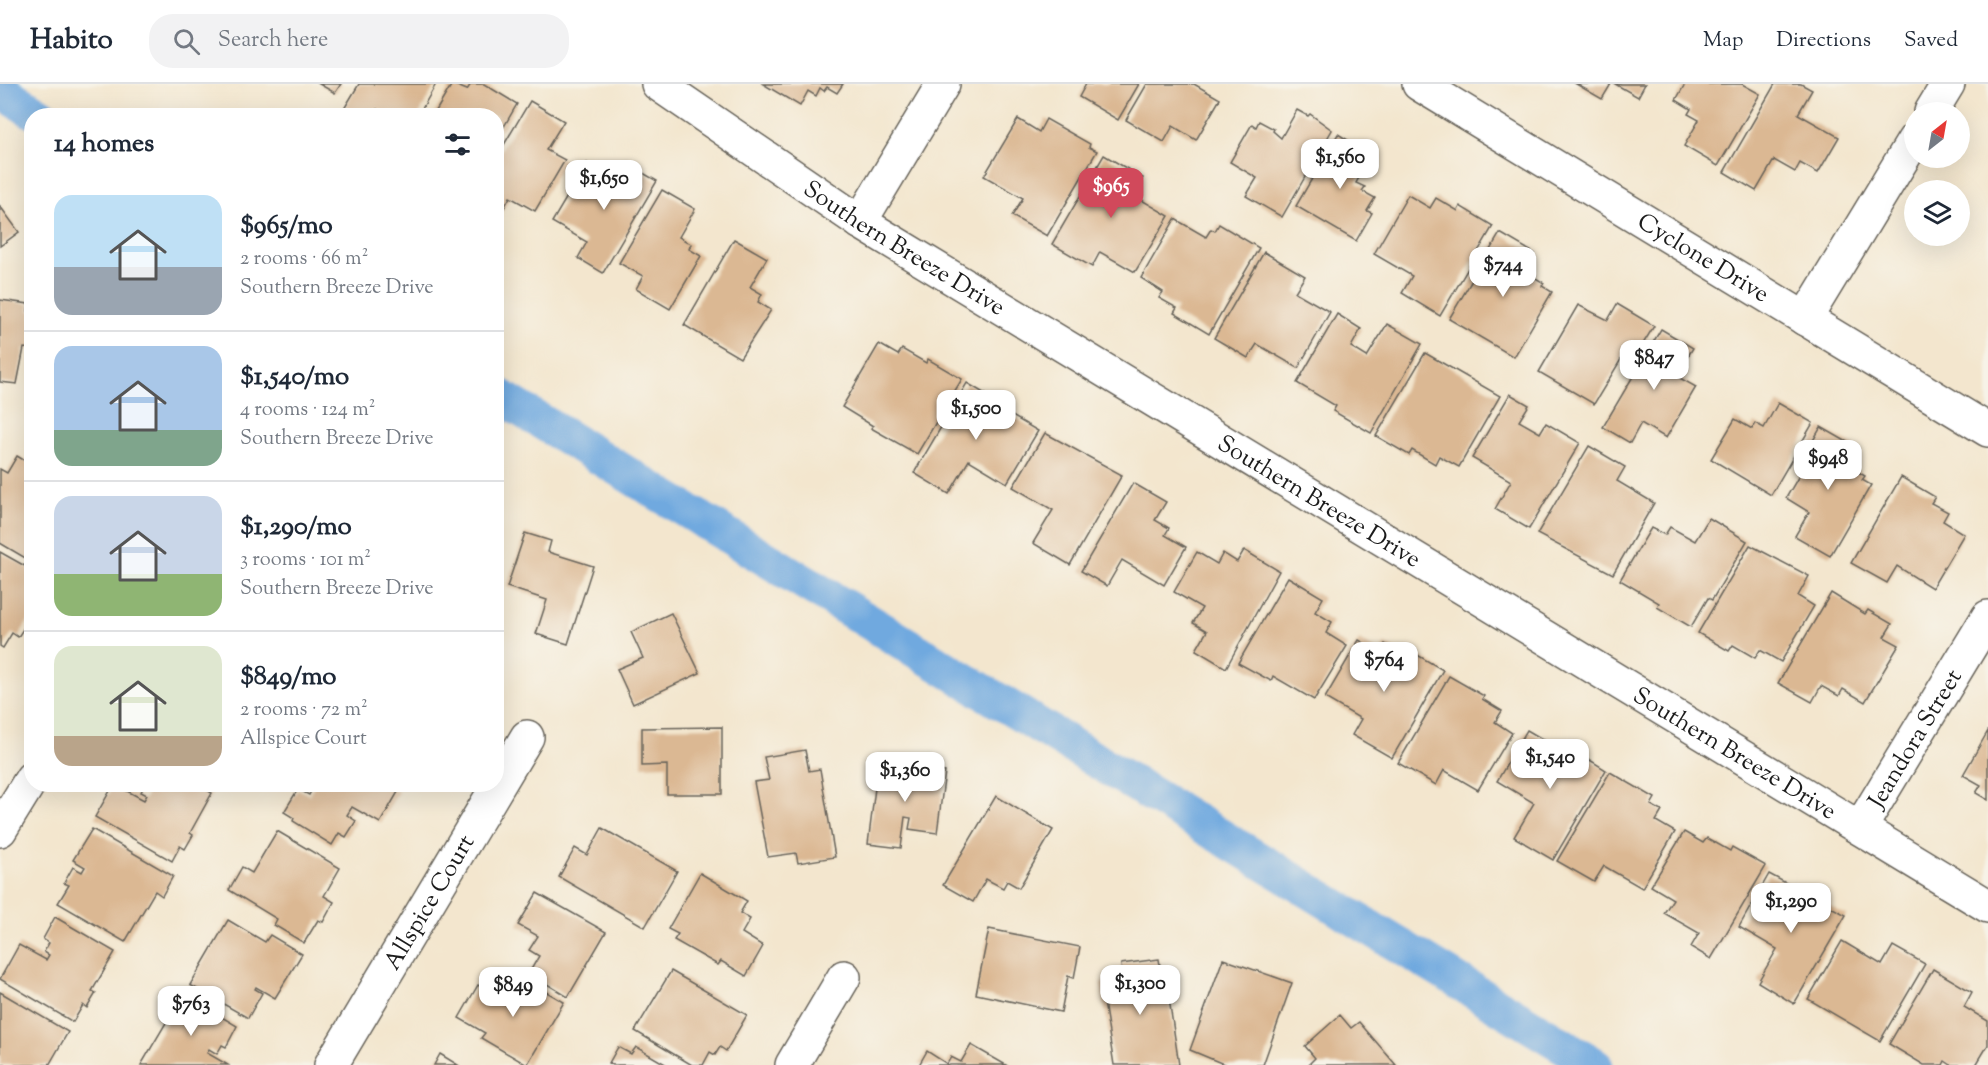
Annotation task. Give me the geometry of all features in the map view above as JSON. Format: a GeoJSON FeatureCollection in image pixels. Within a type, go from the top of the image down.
{"type":"FeatureCollection","features":[{"type":"Feature","properties":{"kind":"street","name":"Southern Breeze Drive"},"geometry":{"type":"LineString","coordinates":[[658,84],[860,222],[1988,906]]}},
{"type":"Feature","properties":{"kind":"street"},"geometry":{"type":"LineString","coordinates":[[860,222],[943,84]]}},
{"type":"Feature","properties":{"kind":"street","name":"Cyclone Drive"},"geometry":{"type":"LineString","coordinates":[[1419,84],[1988,430]]}},
{"type":"Feature","properties":{"kind":"street"},"geometry":{"type":"LineString","coordinates":[[1937,102],[1948,84]]}},
{"type":"Feature","properties":{"kind":"street"},"geometry":{"type":"LineString","coordinates":[[1805,319],[1904,156]]}},
{"type":"Feature","properties":{"kind":"street","name":"Jeandora Street"},"geometry":{"type":"LineString","coordinates":[[1860,828],[1988,617]]}},
{"type":"Feature","properties":{"kind":"street","name":"Allspice Court"},"geometry":{"type":"LineString","coordinates":[[504,775],[527,737]]}},
{"type":"Feature","properties":{"kind":"street"},"geometry":{"type":"LineString","coordinates":[[0,830],[24,791]]}},
{"type":"Feature","properties":{"kind":"street","name":"Allspice Court"},"geometry":{"type":"LineString","coordinates":[[331,1065],[494,792]]}},
{"type":"Feature","properties":{"kind":"street"},"geometry":{"type":"LineString","coordinates":[[792,1065],[844,977]]}},
{"type":"Feature","properties":{"kind":"building"},"geometry":{"type":"Polygon","coordinates":[[[319,84],[341,84],[335,93],[319,84]]]}},
{"type":"Feature","properties":{"kind":"building"},"geometry":{"type":"Polygon","coordinates":[[[359,84],[436,84],[422,108],[345,108],[359,84]]]}},
{"type":"Feature","properties":{"kind":"building"},"geometry":{"type":"Polygon","coordinates":[[[452,84],[467,90],[471,84],[484,84],[517,104],[504,127],[504,108],[438,108],[452,84]]]}},
{"type":"Feature","properties":{"kind":"building"},"geometry":{"type":"Polygon","coordinates":[[[763,84],[843,84],[837,93],[827,87],[824,91],[820,88],[816,96],[808,91],[800,106],[763,84]]]}},
{"type":"Feature","properties":{"kind":"building"},"geometry":{"type":"Polygon","coordinates":[[[1086,84],[1139,84],[1118,120],[1079,97],[1086,84]]]}},
{"type":"Feature","properties":{"kind":"building"},"geometry":{"type":"Polygon","coordinates":[[[1147,84],[1194,84],[1220,99],[1196,140],[1173,126],[1164,142],[1126,120],[1147,84]]]}},
{"type":"Feature","properties":{"kind":"building"},"geometry":{"type":"Polygon","coordinates":[[[1576,84],[1611,84],[1602,99],[1576,84]]]}},
{"type":"Feature","properties":{"kind":"building"},"geometry":{"type":"Polygon","coordinates":[[[1615,84],[1645,84],[1638,97],[1615,84]]]}},
{"type":"Feature","properties":{"kind":"building"},"geometry":{"type":"Polygon","coordinates":[[[1685,84],[1742,84],[1760,94],[1718,166],[1684,146],[1699,120],[1688,114],[1691,109],[1676,100],[1685,84]]]}},
{"type":"Feature","properties":{"kind":"building"},"geometry":{"type":"Polygon","coordinates":[[[1775,84],[1801,84],[1812,90],[1798,114],[1839,137],[1818,173],[1800,163],[1795,172],[1774,160],[1756,191],[1724,172],[1775,84]]]}},
{"type":"Feature","properties":{"kind":"building"},"geometry":{"type":"Polygon","coordinates":[[[530,101],[564,121],[546,150],[565,160],[535,211],[510,197],[504,208],[504,145],[530,101]]]}},
{"type":"Feature","properties":{"kind":"building"},"geometry":{"type":"Polygon","coordinates":[[[1297,110],[1308,116],[1310,114],[1332,130],[1282,217],[1246,196],[1257,178],[1230,162],[1252,124],[1256,127],[1259,121],[1274,129],[1273,131],[1281,138],[1297,110]]]}},
{"type":"Feature","properties":{"kind":"building"},"geometry":{"type":"Polygon","coordinates":[[[1018,119],[1039,132],[1046,119],[1090,144],[1089,147],[1097,151],[1047,236],[1012,216],[1023,198],[984,176],[1018,119]]]}},
{"type":"Feature","properties":{"kind":"building"},"geometry":{"type":"Polygon","coordinates":[[[1338,134],[1372,155],[1356,183],[1365,187],[1362,191],[1375,198],[1367,211],[1372,213],[1356,241],[1296,206],[1338,134]]]}},
{"type":"Feature","properties":{"kind":"building"},"geometry":{"type":"Polygon","coordinates":[[[1104,155],[1143,178],[1133,195],[1169,216],[1135,272],[1100,252],[1092,267],[1052,244],[1104,155]]]}},
{"type":"Feature","properties":{"kind":"building"},"geometry":{"type":"Polygon","coordinates":[[[624,162],[657,181],[603,273],[578,258],[587,242],[552,222],[587,163],[614,179],[624,162]]]}},
{"type":"Feature","properties":{"kind":"building"},"geometry":{"type":"Polygon","coordinates":[[[662,190],[695,209],[679,237],[691,244],[689,249],[701,256],[670,309],[636,289],[643,276],[619,263],[662,190]]]}},
{"type":"Feature","properties":{"kind":"building"},"geometry":{"type":"Polygon","coordinates":[[[1408,195],[1430,208],[1436,198],[1458,211],[1460,206],[1493,226],[1440,316],[1402,293],[1412,276],[1374,254],[1408,195]]]}},
{"type":"Feature","properties":{"kind":"building"},"geometry":{"type":"Polygon","coordinates":[[[0,206],[19,232],[0,246],[0,206]]]}},
{"type":"Feature","properties":{"kind":"building"},"geometry":{"type":"Polygon","coordinates":[[[1175,219],[1206,237],[1211,229],[1215,231],[1219,224],[1259,248],[1209,334],[1174,313],[1177,308],[1159,298],[1163,292],[1141,278],[1175,219]]]}},
{"type":"Feature","properties":{"kind":"building"},"geometry":{"type":"Polygon","coordinates":[[[1500,233],[1534,253],[1524,271],[1544,283],[1542,286],[1552,292],[1514,357],[1449,319],[1500,233]]]}},
{"type":"Feature","properties":{"kind":"building"},"geometry":{"type":"Polygon","coordinates":[[[734,239],[767,258],[750,287],[762,294],[758,302],[771,310],[740,358],[684,325],[734,239]]]}},
{"type":"Feature","properties":{"kind":"building"},"geometry":{"type":"Polygon","coordinates":[[[1264,252],[1305,276],[1295,292],[1330,312],[1298,368],[1257,344],[1248,358],[1214,338],[1264,252]]]}},
{"type":"Feature","properties":{"kind":"building"},"geometry":{"type":"Polygon","coordinates":[[[0,300],[24,303],[24,348],[17,384],[0,382],[0,300]]]}},
{"type":"Feature","properties":{"kind":"building"},"geometry":{"type":"Polygon","coordinates":[[[1617,304],[1654,326],[1635,357],[1626,351],[1594,404],[1539,372],[1578,305],[1608,320],[1617,304]]]}},
{"type":"Feature","properties":{"kind":"building"},"geometry":{"type":"Polygon","coordinates":[[[1337,314],[1361,329],[1351,347],[1367,357],[1387,324],[1422,344],[1371,433],[1333,411],[1336,406],[1297,383],[1337,314]]]}},
{"type":"Feature","properties":{"kind":"building"},"geometry":{"type":"Polygon","coordinates":[[[1661,329],[1693,348],[1676,376],[1696,387],[1666,438],[1641,423],[1630,443],[1603,427],[1661,329]]]}},
{"type":"Feature","properties":{"kind":"building"},"geometry":{"type":"Polygon","coordinates":[[[879,344],[898,355],[902,349],[926,363],[928,359],[962,379],[917,454],[871,428],[873,426],[842,407],[879,344]]]}},
{"type":"Feature","properties":{"kind":"building"},"geometry":{"type":"Polygon","coordinates":[[[1425,353],[1500,396],[1459,467],[1439,456],[1435,464],[1412,450],[1409,455],[1376,436],[1425,353]]]}},
{"type":"Feature","properties":{"kind":"building"},"geometry":{"type":"Polygon","coordinates":[[[967,383],[1002,404],[1000,409],[1038,431],[1007,483],[969,460],[949,494],[914,473],[967,383]]]}},
{"type":"Feature","properties":{"kind":"building"},"geometry":{"type":"Polygon","coordinates":[[[1510,394],[1529,405],[1519,421],[1540,433],[1546,423],[1580,443],[1529,529],[1495,509],[1511,481],[1472,458],[1510,394]]]}},
{"type":"Feature","properties":{"kind":"building"},"geometry":{"type":"Polygon","coordinates":[[[1778,403],[1813,423],[1771,495],[1711,459],[1735,419],[1752,429],[1755,423],[1764,428],[1778,403]]]}},
{"type":"Feature","properties":{"kind":"building"},"geometry":{"type":"Polygon","coordinates":[[[1821,427],[1856,447],[1846,465],[1865,476],[1862,480],[1871,485],[1830,556],[1795,536],[1809,512],[1786,498],[1807,462],[1802,459],[1821,427]]]}},
{"type":"Feature","properties":{"kind":"building"},"geometry":{"type":"Polygon","coordinates":[[[1045,433],[1122,475],[1070,565],[1033,543],[1053,510],[1013,487],[1045,433]]]}},
{"type":"Feature","properties":{"kind":"building"},"geometry":{"type":"Polygon","coordinates":[[[1589,446],[1625,467],[1617,481],[1654,503],[1613,574],[1537,534],[1589,446]]]}},
{"type":"Feature","properties":{"kind":"building"},"geometry":{"type":"Polygon","coordinates":[[[17,456],[24,460],[24,557],[0,543],[0,469],[7,473],[17,456]]]}},
{"type":"Feature","properties":{"kind":"building"},"geometry":{"type":"Polygon","coordinates":[[[1901,477],[1935,497],[1931,503],[1948,512],[1943,521],[1964,534],[1932,588],[1897,566],[1887,583],[1851,563],[1901,477]]]}},
{"type":"Feature","properties":{"kind":"building"},"geometry":{"type":"Polygon","coordinates":[[[1133,483],[1166,502],[1155,520],[1169,528],[1165,535],[1186,547],[1164,585],[1122,560],[1107,586],[1081,571],[1133,483]]]}},
{"type":"Feature","properties":{"kind":"building"},"geometry":{"type":"Polygon","coordinates":[[[1709,518],[1747,541],[1712,600],[1708,598],[1691,627],[1657,607],[1659,603],[1620,580],[1651,528],[1665,535],[1670,527],[1695,541],[1709,518]]]}},
{"type":"Feature","properties":{"kind":"building"},"geometry":{"type":"Polygon","coordinates":[[[525,533],[551,541],[548,552],[593,566],[568,644],[536,634],[547,600],[507,587],[525,533]]]}},
{"type":"Feature","properties":{"kind":"building"},"geometry":{"type":"Polygon","coordinates":[[[1750,545],[1809,576],[1798,596],[1814,606],[1781,662],[1760,650],[1755,658],[1733,645],[1729,651],[1698,633],[1750,545]]]}},
{"type":"Feature","properties":{"kind":"building"},"geometry":{"type":"Polygon","coordinates":[[[1244,550],[1279,571],[1226,668],[1196,650],[1207,631],[1193,623],[1202,608],[1174,592],[1197,552],[1217,564],[1223,553],[1237,562],[1244,550]]]}},
{"type":"Feature","properties":{"kind":"building"},"geometry":{"type":"Polygon","coordinates":[[[0,552],[24,566],[24,628],[18,637],[12,633],[3,648],[0,646],[0,552]]]}},
{"type":"Feature","properties":{"kind":"building"},"geometry":{"type":"Polygon","coordinates":[[[1288,577],[1323,598],[1315,612],[1332,622],[1326,633],[1347,646],[1314,700],[1273,676],[1271,681],[1238,663],[1288,577]]]}},
{"type":"Feature","properties":{"kind":"building"},"geometry":{"type":"Polygon","coordinates":[[[1831,593],[1865,614],[1868,610],[1892,624],[1884,637],[1899,645],[1865,702],[1843,689],[1839,696],[1821,686],[1812,702],[1778,683],[1831,593]]]}},
{"type":"Feature","properties":{"kind":"building"},"geometry":{"type":"Polygon","coordinates":[[[671,613],[700,673],[633,704],[617,669],[643,658],[631,632],[671,613]]]}},
{"type":"Feature","properties":{"kind":"building"},"geometry":{"type":"Polygon","coordinates":[[[1359,640],[1380,653],[1385,644],[1406,656],[1409,650],[1443,670],[1392,758],[1352,735],[1361,719],[1325,698],[1359,640]]]}},
{"type":"Feature","properties":{"kind":"building"},"geometry":{"type":"Polygon","coordinates":[[[1449,676],[1484,696],[1482,699],[1502,711],[1495,722],[1512,733],[1478,790],[1444,770],[1436,785],[1398,763],[1449,676]]]}},
{"type":"Feature","properties":{"kind":"building"},"geometry":{"type":"Polygon","coordinates":[[[722,727],[722,794],[667,794],[667,765],[642,766],[642,728],[722,727]]]}},
{"type":"Feature","properties":{"kind":"building"},"geometry":{"type":"Polygon","coordinates":[[[1527,730],[1566,753],[1569,747],[1606,770],[1553,860],[1514,837],[1534,803],[1497,781],[1527,730]]]}},
{"type":"Feature","properties":{"kind":"building"},"geometry":{"type":"Polygon","coordinates":[[[1988,731],[1988,800],[1976,793],[1981,785],[1963,775],[1988,731]]]}},
{"type":"Feature","properties":{"kind":"building"},"geometry":{"type":"Polygon","coordinates":[[[805,750],[809,771],[820,769],[835,857],[798,863],[796,853],[768,857],[754,782],[769,780],[764,757],[805,750]]]}},
{"type":"Feature","properties":{"kind":"building"},"geometry":{"type":"Polygon","coordinates":[[[878,764],[945,772],[937,833],[909,829],[911,818],[905,817],[901,848],[868,844],[878,764]]]}},
{"type":"Feature","properties":{"kind":"building"},"geometry":{"type":"Polygon","coordinates":[[[1610,772],[1655,798],[1651,805],[1662,811],[1656,821],[1675,832],[1642,888],[1604,866],[1594,882],[1557,861],[1610,772]]]}},
{"type":"Feature","properties":{"kind":"building"},"geometry":{"type":"Polygon","coordinates":[[[109,792],[129,792],[144,800],[147,795],[141,792],[212,793],[190,833],[193,835],[185,849],[180,846],[172,861],[95,817],[109,792]]]}},
{"type":"Feature","properties":{"kind":"building"},"geometry":{"type":"Polygon","coordinates":[[[296,792],[309,795],[311,792],[398,792],[380,823],[352,807],[347,815],[356,821],[346,837],[339,833],[332,845],[293,821],[294,818],[284,812],[296,792]]]}},
{"type":"Feature","properties":{"kind":"building"},"geometry":{"type":"Polygon","coordinates":[[[996,796],[1053,830],[1019,888],[1007,881],[1003,888],[986,879],[973,902],[943,885],[996,796]]]}},
{"type":"Feature","properties":{"kind":"building"},"geometry":{"type":"Polygon","coordinates":[[[602,828],[677,871],[645,927],[559,877],[575,848],[587,855],[602,828]]]}},
{"type":"Feature","properties":{"kind":"building"},"geometry":{"type":"Polygon","coordinates":[[[92,829],[173,876],[162,896],[155,891],[125,942],[58,903],[69,885],[64,883],[73,867],[82,872],[85,867],[73,860],[92,829]]]}},
{"type":"Feature","properties":{"kind":"building"},"geometry":{"type":"Polygon","coordinates":[[[277,831],[340,868],[324,896],[334,902],[323,922],[318,920],[304,943],[274,925],[277,919],[229,890],[242,867],[252,873],[277,831]]]}},
{"type":"Feature","properties":{"kind":"building"},"geometry":{"type":"Polygon","coordinates":[[[1684,832],[1703,843],[1707,838],[1730,851],[1732,847],[1766,866],[1711,959],[1691,947],[1699,933],[1664,913],[1673,899],[1651,886],[1684,832]]]}},
{"type":"Feature","properties":{"kind":"building"},"geometry":{"type":"Polygon","coordinates":[[[700,873],[747,901],[740,913],[750,919],[742,933],[763,946],[746,976],[721,961],[718,965],[674,940],[678,934],[668,929],[700,873]]]}},
{"type":"Feature","properties":{"kind":"building"},"geometry":{"type":"Polygon","coordinates":[[[1769,874],[1846,915],[1794,1004],[1758,982],[1777,949],[1739,927],[1769,874]]]}},
{"type":"Feature","properties":{"kind":"building"},"geometry":{"type":"Polygon","coordinates":[[[537,893],[606,932],[568,997],[529,973],[539,956],[529,950],[538,936],[518,925],[537,893]]]}},
{"type":"Feature","properties":{"kind":"building"},"geometry":{"type":"Polygon","coordinates":[[[55,917],[115,952],[92,991],[96,993],[87,1008],[83,1005],[73,1022],[0,979],[19,945],[46,960],[49,955],[44,952],[49,943],[43,939],[55,917]]]}},
{"type":"Feature","properties":{"kind":"building"},"geometry":{"type":"Polygon","coordinates":[[[228,920],[265,942],[270,935],[302,954],[275,998],[256,987],[255,989],[262,993],[248,1018],[190,985],[228,920]]]}},
{"type":"Feature","properties":{"kind":"building"},"geometry":{"type":"Polygon","coordinates":[[[989,929],[1080,947],[1074,978],[1068,976],[1061,1012],[976,994],[989,929]]]}},
{"type":"Feature","properties":{"kind":"building"},"geometry":{"type":"Polygon","coordinates":[[[1842,941],[1882,965],[1893,946],[1925,964],[1880,1041],[1808,999],[1842,941]]]}},
{"type":"Feature","properties":{"kind":"building"},"geometry":{"type":"Polygon","coordinates":[[[1159,959],[1161,972],[1165,972],[1179,1065],[1114,1065],[1101,983],[1123,980],[1121,964],[1159,959]]]}},
{"type":"Feature","properties":{"kind":"building"},"geometry":{"type":"Polygon","coordinates":[[[1223,959],[1292,983],[1263,1065],[1226,1065],[1190,1050],[1223,959]]]}},
{"type":"Feature","properties":{"kind":"building"},"geometry":{"type":"Polygon","coordinates":[[[1933,969],[1972,992],[1964,1007],[1988,1021],[1988,1045],[1976,1065],[1951,1065],[1945,1061],[1943,1065],[1924,1065],[1889,1044],[1933,969]]]}},
{"type":"Feature","properties":{"kind":"building"},"geometry":{"type":"Polygon","coordinates":[[[671,971],[747,1015],[726,1051],[720,1047],[715,1055],[710,1052],[703,1065],[692,1065],[635,1031],[671,971]]]}},
{"type":"Feature","properties":{"kind":"building"},"geometry":{"type":"Polygon","coordinates":[[[526,980],[564,1002],[527,1065],[481,1038],[485,1033],[459,1018],[478,985],[502,999],[510,985],[519,991],[526,980]]]}},
{"type":"Feature","properties":{"kind":"building"},"geometry":{"type":"Polygon","coordinates":[[[0,992],[68,1032],[49,1065],[0,1065],[0,992]]]}},
{"type":"Feature","properties":{"kind":"building"},"geometry":{"type":"Polygon","coordinates":[[[183,994],[237,1026],[226,1047],[222,1045],[217,1054],[209,1049],[207,1053],[228,1065],[141,1065],[183,994]]]}},
{"type":"Feature","properties":{"kind":"building"},"geometry":{"type":"Polygon","coordinates":[[[1340,1015],[1351,1028],[1359,1022],[1396,1065],[1308,1065],[1315,1058],[1305,1046],[1340,1015]]]}},
{"type":"Feature","properties":{"kind":"building"},"geometry":{"type":"Polygon","coordinates":[[[971,1045],[1006,1065],[919,1065],[927,1051],[947,1064],[951,1057],[961,1062],[971,1045]]]}},
{"type":"Feature","properties":{"kind":"building"},"geometry":{"type":"Polygon","coordinates":[[[618,1047],[631,1054],[636,1047],[667,1065],[613,1065],[609,1063],[618,1047]]]}},
{"type":"Feature","properties":{"kind":"building"},"geometry":{"type":"Polygon","coordinates":[[[440,1054],[458,1065],[434,1065],[440,1054]]]}},
{"type":"Feature","properties":{"kind":"waterway"},"geometry":{"type":"LineString","coordinates":[[0,90],[28,108]]}},
{"type":"Feature","properties":{"kind":"waterway"},"geometry":{"type":"LineString","coordinates":[[504,399],[1595,1065]]}}]}
